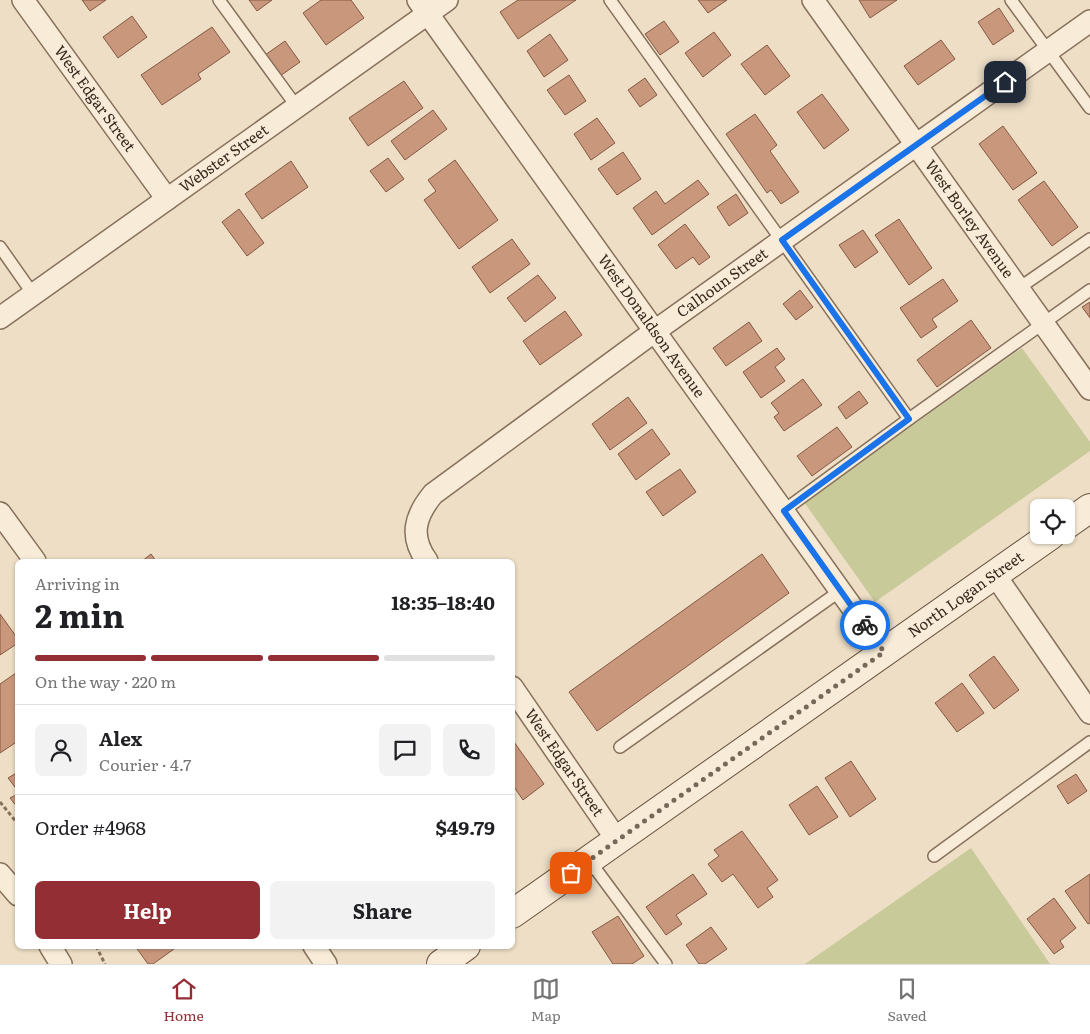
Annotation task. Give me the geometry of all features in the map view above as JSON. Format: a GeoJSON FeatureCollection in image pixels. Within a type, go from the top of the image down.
{"type":"FeatureCollection","features":[{"type":"Feature","properties":{"kind":"street","name":"West Edgar Street"},"geometry":{"type":"LineString","coordinates":[[23,0],[167,200]]}},
{"type":"Feature","properties":{"kind":"street","name":"Webster Street"},"geometry":{"type":"LineString","coordinates":[[0,318],[297,106],[423,7],[447,0]]}},
{"type":"Feature","properties":{"kind":"street","name":"West Borley Avenue"},"geometry":{"type":"LineString","coordinates":[[813,0],[1090,389]]}},
{"type":"Feature","properties":{"kind":"street","name":"West Donaldson Avenue"},"geometry":{"type":"LineString","coordinates":[[423,7],[884,652]]}},
{"type":"Feature","properties":{"kind":"street","name":"Calhoun Street"},"geometry":{"type":"LineString","coordinates":[[425,559],[420,552],[417,539],[417,522],[423,506],[433,494],[782,240],[1090,21]]}},
{"type":"Feature","properties":{"kind":"street"},"geometry":{"type":"LineString","coordinates":[[1075,519],[1090,508]]}},
{"type":"Feature","properties":{"kind":"street"},"geometry":{"type":"LineString","coordinates":[[0,513],[34,559]]}},
{"type":"Feature","properties":{"kind":"street","name":"North Logan Street"},"geometry":{"type":"LineString","coordinates":[[515,912],[1039,544]]}},
{"type":"Feature","properties":{"kind":"street"},"geometry":{"type":"LineString","coordinates":[[995,575],[1090,713]]}},
{"type":"Feature","properties":{"kind":"street","name":"West Edgar Street"},"geometry":{"type":"LineString","coordinates":[[515,691],[618,840]]}},
{"type":"Feature","properties":{"kind":"street"},"geometry":{"type":"LineString","coordinates":[[0,874],[15,892]]}},
{"type":"Feature","properties":{"kind":"street"},"geometry":{"type":"LineString","coordinates":[[52,949],[61,964]]}},
{"type":"Feature","properties":{"kind":"street"},"geometry":{"type":"LineString","coordinates":[[316,949],[326,964]]}},
{"type":"Feature","properties":{"kind":"street"},"geometry":{"type":"LineString","coordinates":[[441,964],[462,949]]}},
{"type":"Feature","properties":{"kind":"lane"},"geometry":{"type":"LineString","coordinates":[[219,0],[297,106]]}},
{"type":"Feature","properties":{"kind":"lane"},"geometry":{"type":"LineString","coordinates":[[610,0],[909,419]]}},
{"type":"Feature","properties":{"kind":"lane"},"geometry":{"type":"LineString","coordinates":[[1011,0],[1090,108]]}},
{"type":"Feature","properties":{"kind":"lane"},"geometry":{"type":"LineString","coordinates":[[1019,288],[1090,239]]}},
{"type":"Feature","properties":{"kind":"lane"},"geometry":{"type":"LineString","coordinates":[[0,247],[33,294]]}},
{"type":"Feature","properties":{"kind":"lane"},"geometry":{"type":"LineString","coordinates":[[784,511],[1090,290]]}},
{"type":"Feature","properties":{"kind":"lane"},"geometry":{"type":"LineString","coordinates":[[620,747],[840,591]]}},
{"type":"Feature","properties":{"kind":"lane"},"geometry":{"type":"LineString","coordinates":[[934,856],[1090,742]]}},
{"type":"Feature","properties":{"kind":"lane"},"geometry":{"type":"LineString","coordinates":[[589,860],[666,964]]}},
{"type":"Feature","properties":{"kind":"path"},"geometry":{"type":"LineString","coordinates":[[0,802],[15,820]]}},
{"type":"Feature","properties":{"kind":"path"},"geometry":{"type":"LineString","coordinates":[[98,949],[105,964]]}},
{"type":"Feature","properties":{"kind":"green space"},"geometry":{"type":"Polygon","coordinates":[[[1022,348],[1090,442],[1090,451],[875,602],[804,502],[1022,348]]]}},
{"type":"Feature","properties":{"kind":"green space"},"geometry":{"type":"Polygon","coordinates":[[[971,848],[1050,964],[805,964],[971,848]]]}},
{"type":"Feature","properties":{"kind":"building"},"geometry":{"type":"Polygon","coordinates":[[[82,0],[106,0],[90,11],[82,0]]]}},
{"type":"Feature","properties":{"kind":"building"},"geometry":{"type":"Polygon","coordinates":[[[249,0],[272,0],[257,11],[249,0]]]}},
{"type":"Feature","properties":{"kind":"building"},"geometry":{"type":"Polygon","coordinates":[[[321,0],[351,0],[364,18],[326,45],[303,13],[321,0]]]}},
{"type":"Feature","properties":{"kind":"building"},"geometry":{"type":"Polygon","coordinates":[[[518,0],[576,0],[518,39],[500,12],[518,0]]]}},
{"type":"Feature","properties":{"kind":"building"},"geometry":{"type":"Polygon","coordinates":[[[698,0],[727,0],[708,13],[698,0]]]}},
{"type":"Feature","properties":{"kind":"building"},"geometry":{"type":"Polygon","coordinates":[[[859,0],[897,0],[870,18],[859,0]]]}},
{"type":"Feature","properties":{"kind":"building"},"geometry":{"type":"Polygon","coordinates":[[[999,8],[1014,31],[993,45],[978,22],[999,8]]]}},
{"type":"Feature","properties":{"kind":"building"},"geometry":{"type":"Polygon","coordinates":[[[132,16],[147,37],[118,58],[103,37],[132,16]]]}},
{"type":"Feature","properties":{"kind":"building"},"geometry":{"type":"Polygon","coordinates":[[[664,21],[679,42],[660,55],[645,34],[664,21]]]}},
{"type":"Feature","properties":{"kind":"building"},"geometry":{"type":"Polygon","coordinates":[[[212,27],[230,52],[198,74],[201,79],[162,105],[141,75],[212,27]]]}},
{"type":"Feature","properties":{"kind":"building"},"geometry":{"type":"Polygon","coordinates":[[[714,32],[731,55],[703,77],[685,53],[714,32]]]}},
{"type":"Feature","properties":{"kind":"building"},"geometry":{"type":"Polygon","coordinates":[[[550,34],[568,60],[544,77],[527,51],[550,34]]]}},
{"type":"Feature","properties":{"kind":"building"},"geometry":{"type":"Polygon","coordinates":[[[941,40],[955,59],[918,85],[904,66],[941,40]]]}},
{"type":"Feature","properties":{"kind":"building"},"geometry":{"type":"Polygon","coordinates":[[[285,41],[300,62],[280,76],[265,55],[285,41]]]}},
{"type":"Feature","properties":{"kind":"building"},"geometry":{"type":"Polygon","coordinates":[[[767,45],[790,76],[765,95],[741,64],[767,45]]]}},
{"type":"Feature","properties":{"kind":"building"},"geometry":{"type":"Polygon","coordinates":[[[569,75],[586,101],[565,115],[547,90],[569,75]]]}},
{"type":"Feature","properties":{"kind":"building"},"geometry":{"type":"Polygon","coordinates":[[[645,78],[657,95],[640,107],[628,90],[645,78]]]}},
{"type":"Feature","properties":{"kind":"building"},"geometry":{"type":"Polygon","coordinates":[[[404,81],[423,108],[368,146],[349,118],[404,81]]]}},
{"type":"Feature","properties":{"kind":"building"},"geometry":{"type":"Polygon","coordinates":[[[822,94],[849,130],[824,149],[797,112],[822,94]]]}},
{"type":"Feature","properties":{"kind":"building"},"geometry":{"type":"Polygon","coordinates":[[[433,110],[447,129],[405,160],[391,141],[433,110]]]}},
{"type":"Feature","properties":{"kind":"building"},"geometry":{"type":"Polygon","coordinates":[[[755,114],[777,145],[770,151],[799,192],[781,204],[771,190],[767,193],[726,134],[755,114]]]}},
{"type":"Feature","properties":{"kind":"building"},"geometry":{"type":"Polygon","coordinates":[[[597,118],[615,143],[591,160],[574,134],[597,118]]]}},
{"type":"Feature","properties":{"kind":"building"},"geometry":{"type":"Polygon","coordinates":[[[1003,126],[1037,173],[1013,190],[979,144],[1003,126]]]}},
{"type":"Feature","properties":{"kind":"building"},"geometry":{"type":"Polygon","coordinates":[[[623,152],[641,179],[617,195],[598,169],[623,152]]]}},
{"type":"Feature","properties":{"kind":"building"},"geometry":{"type":"Polygon","coordinates":[[[388,158],[404,179],[386,192],[370,171],[388,158]]]}},
{"type":"Feature","properties":{"kind":"building"},"geometry":{"type":"Polygon","coordinates":[[[455,160],[498,220],[459,249],[424,200],[436,191],[428,180],[455,160]]]}},
{"type":"Feature","properties":{"kind":"building"},"geometry":{"type":"Polygon","coordinates":[[[291,161],[308,187],[262,219],[245,194],[291,161]]]}},
{"type":"Feature","properties":{"kind":"building"},"geometry":{"type":"Polygon","coordinates":[[[698,180],[709,194],[652,235],[633,208],[656,191],[665,204],[698,180]]]}},
{"type":"Feature","properties":{"kind":"building"},"geometry":{"type":"Polygon","coordinates":[[[1044,181],[1078,227],[1052,246],[1018,200],[1044,181]]]}},
{"type":"Feature","properties":{"kind":"building"},"geometry":{"type":"Polygon","coordinates":[[[736,194],[748,213],[729,226],[717,207],[736,194]]]}},
{"type":"Feature","properties":{"kind":"building"},"geometry":{"type":"Polygon","coordinates":[[[239,209],[264,243],[247,256],[222,222],[239,209]]]}},
{"type":"Feature","properties":{"kind":"building"},"geometry":{"type":"Polygon","coordinates":[[[899,219],[932,268],[909,285],[875,235],[899,219]]]}},
{"type":"Feature","properties":{"kind":"building"},"geometry":{"type":"Polygon","coordinates":[[[685,224],[710,257],[699,265],[693,257],[676,269],[658,245],[685,224]]]}},
{"type":"Feature","properties":{"kind":"building"},"geometry":{"type":"Polygon","coordinates":[[[863,230],[878,252],[855,268],[839,245],[863,230]]]}},
{"type":"Feature","properties":{"kind":"building"},"geometry":{"type":"Polygon","coordinates":[[[512,239],[530,264],[490,293],[472,267],[512,239]]]}},
{"type":"Feature","properties":{"kind":"building"},"geometry":{"type":"Polygon","coordinates":[[[538,275],[556,298],[525,322],[507,298],[538,275]]]}},
{"type":"Feature","properties":{"kind":"building"},"geometry":{"type":"Polygon","coordinates":[[[943,279],[958,301],[932,319],[937,327],[921,338],[900,308],[943,279]]]}},
{"type":"Feature","properties":{"kind":"building"},"geometry":{"type":"Polygon","coordinates":[[[800,290],[813,307],[796,320],[783,304],[800,290]]]}},
{"type":"Feature","properties":{"kind":"building"},"geometry":{"type":"Polygon","coordinates":[[[1090,302],[1090,318],[1082,307],[1090,302]]]}},
{"type":"Feature","properties":{"kind":"building"},"geometry":{"type":"Polygon","coordinates":[[[565,311],[582,335],[540,365],[523,341],[565,311]]]}},
{"type":"Feature","properties":{"kind":"building"},"geometry":{"type":"Polygon","coordinates":[[[971,320],[991,348],[937,387],[917,360],[971,320]]]}},
{"type":"Feature","properties":{"kind":"building"},"geometry":{"type":"Polygon","coordinates":[[[749,322],[762,341],[726,366],[713,348],[749,322]]]}},
{"type":"Feature","properties":{"kind":"building"},"geometry":{"type":"Polygon","coordinates":[[[777,348],[785,359],[775,367],[785,381],[761,398],[743,372],[777,348]]]}},
{"type":"Feature","properties":{"kind":"building"},"geometry":{"type":"Polygon","coordinates":[[[803,379],[822,405],[784,431],[774,417],[779,413],[771,403],[803,379]]]}},
{"type":"Feature","properties":{"kind":"building"},"geometry":{"type":"Polygon","coordinates":[[[859,391],[868,403],[846,419],[838,407],[859,391]]]}},
{"type":"Feature","properties":{"kind":"building"},"geometry":{"type":"Polygon","coordinates":[[[628,397],[647,423],[610,450],[592,424],[628,397]]]}},
{"type":"Feature","properties":{"kind":"building"},"geometry":{"type":"Polygon","coordinates":[[[837,427],[852,447],[812,476],[797,456],[837,427]]]}},
{"type":"Feature","properties":{"kind":"building"},"geometry":{"type":"Polygon","coordinates":[[[652,429],[670,454],[636,480],[618,454],[652,429]]]}},
{"type":"Feature","properties":{"kind":"building"},"geometry":{"type":"Polygon","coordinates":[[[680,469],[696,492],[663,516],[646,492],[680,469]]]}},
{"type":"Feature","properties":{"kind":"building"},"geometry":{"type":"Polygon","coordinates":[[[151,554],[155,559],[145,559],[151,554]]]}},
{"type":"Feature","properties":{"kind":"building"},"geometry":{"type":"Polygon","coordinates":[[[762,554],[789,593],[597,731],[569,692],[762,554]]]}},
{"type":"Feature","properties":{"kind":"building"},"geometry":{"type":"Polygon","coordinates":[[[0,614],[15,635],[15,645],[0,655],[0,614]]]}},
{"type":"Feature","properties":{"kind":"building"},"geometry":{"type":"Polygon","coordinates":[[[994,656],[1019,690],[994,709],[969,675],[994,656]]]}},
{"type":"Feature","properties":{"kind":"building"},"geometry":{"type":"Polygon","coordinates":[[[15,674],[15,743],[0,753],[0,684],[15,674]]]}},
{"type":"Feature","properties":{"kind":"building"},"geometry":{"type":"Polygon","coordinates":[[[962,683],[984,713],[957,732],[935,703],[962,683]]]}},
{"type":"Feature","properties":{"kind":"building"},"geometry":{"type":"Polygon","coordinates":[[[515,743],[544,784],[523,800],[515,788],[515,743]]]}},
{"type":"Feature","properties":{"kind":"building"},"geometry":{"type":"Polygon","coordinates":[[[851,761],[876,799],[850,817],[825,778],[851,761]]]}},
{"type":"Feature","properties":{"kind":"building"},"geometry":{"type":"Polygon","coordinates":[[[15,774],[15,787],[8,778],[15,774]]]}},
{"type":"Feature","properties":{"kind":"building"},"geometry":{"type":"Polygon","coordinates":[[[1076,774],[1087,791],[1068,804],[1057,786],[1076,774]]]}},
{"type":"Feature","properties":{"kind":"building"},"geometry":{"type":"Polygon","coordinates":[[[817,786],[838,817],[809,835],[789,805],[817,786]]]}},
{"type":"Feature","properties":{"kind":"building"},"geometry":{"type":"Polygon","coordinates":[[[15,796],[15,804],[10,798],[15,796]]]}},
{"type":"Feature","properties":{"kind":"building"},"geometry":{"type":"Polygon","coordinates":[[[742,831],[778,880],[767,888],[773,897],[758,908],[733,874],[722,882],[708,864],[719,856],[714,850],[742,831]]]}},
{"type":"Feature","properties":{"kind":"building"},"geometry":{"type":"Polygon","coordinates":[[[693,874],[707,894],[676,915],[682,924],[666,935],[646,907],[693,874]]]}},
{"type":"Feature","properties":{"kind":"building"},"geometry":{"type":"Polygon","coordinates":[[[1090,874],[1090,923],[1088,924],[1065,891],[1090,874]]]}},
{"type":"Feature","properties":{"kind":"building"},"geometry":{"type":"Polygon","coordinates":[[[1054,898],[1076,928],[1060,941],[1064,947],[1054,954],[1027,919],[1054,898]]]}},
{"type":"Feature","properties":{"kind":"building"},"geometry":{"type":"Polygon","coordinates":[[[618,916],[644,956],[632,964],[613,964],[592,932],[618,916]]]}},
{"type":"Feature","properties":{"kind":"building"},"geometry":{"type":"Polygon","coordinates":[[[711,927],[727,949],[705,964],[699,964],[686,945],[711,927]]]}},
{"type":"Feature","properties":{"kind":"building"},"geometry":{"type":"Polygon","coordinates":[[[137,949],[174,949],[153,964],[148,964],[137,949]]]}},
{"type":"Feature","properties":{"kind":"way so far"},"geometry":{"type":"LineString","coordinates":[[571,873],[884,652],[865,625]]}},
{"type":"Feature","properties":{"kind":"route"},"geometry":{"type":"LineString","coordinates":[[865,625],[784,511],[909,419],[782,240],[1005,82]]}}]}
